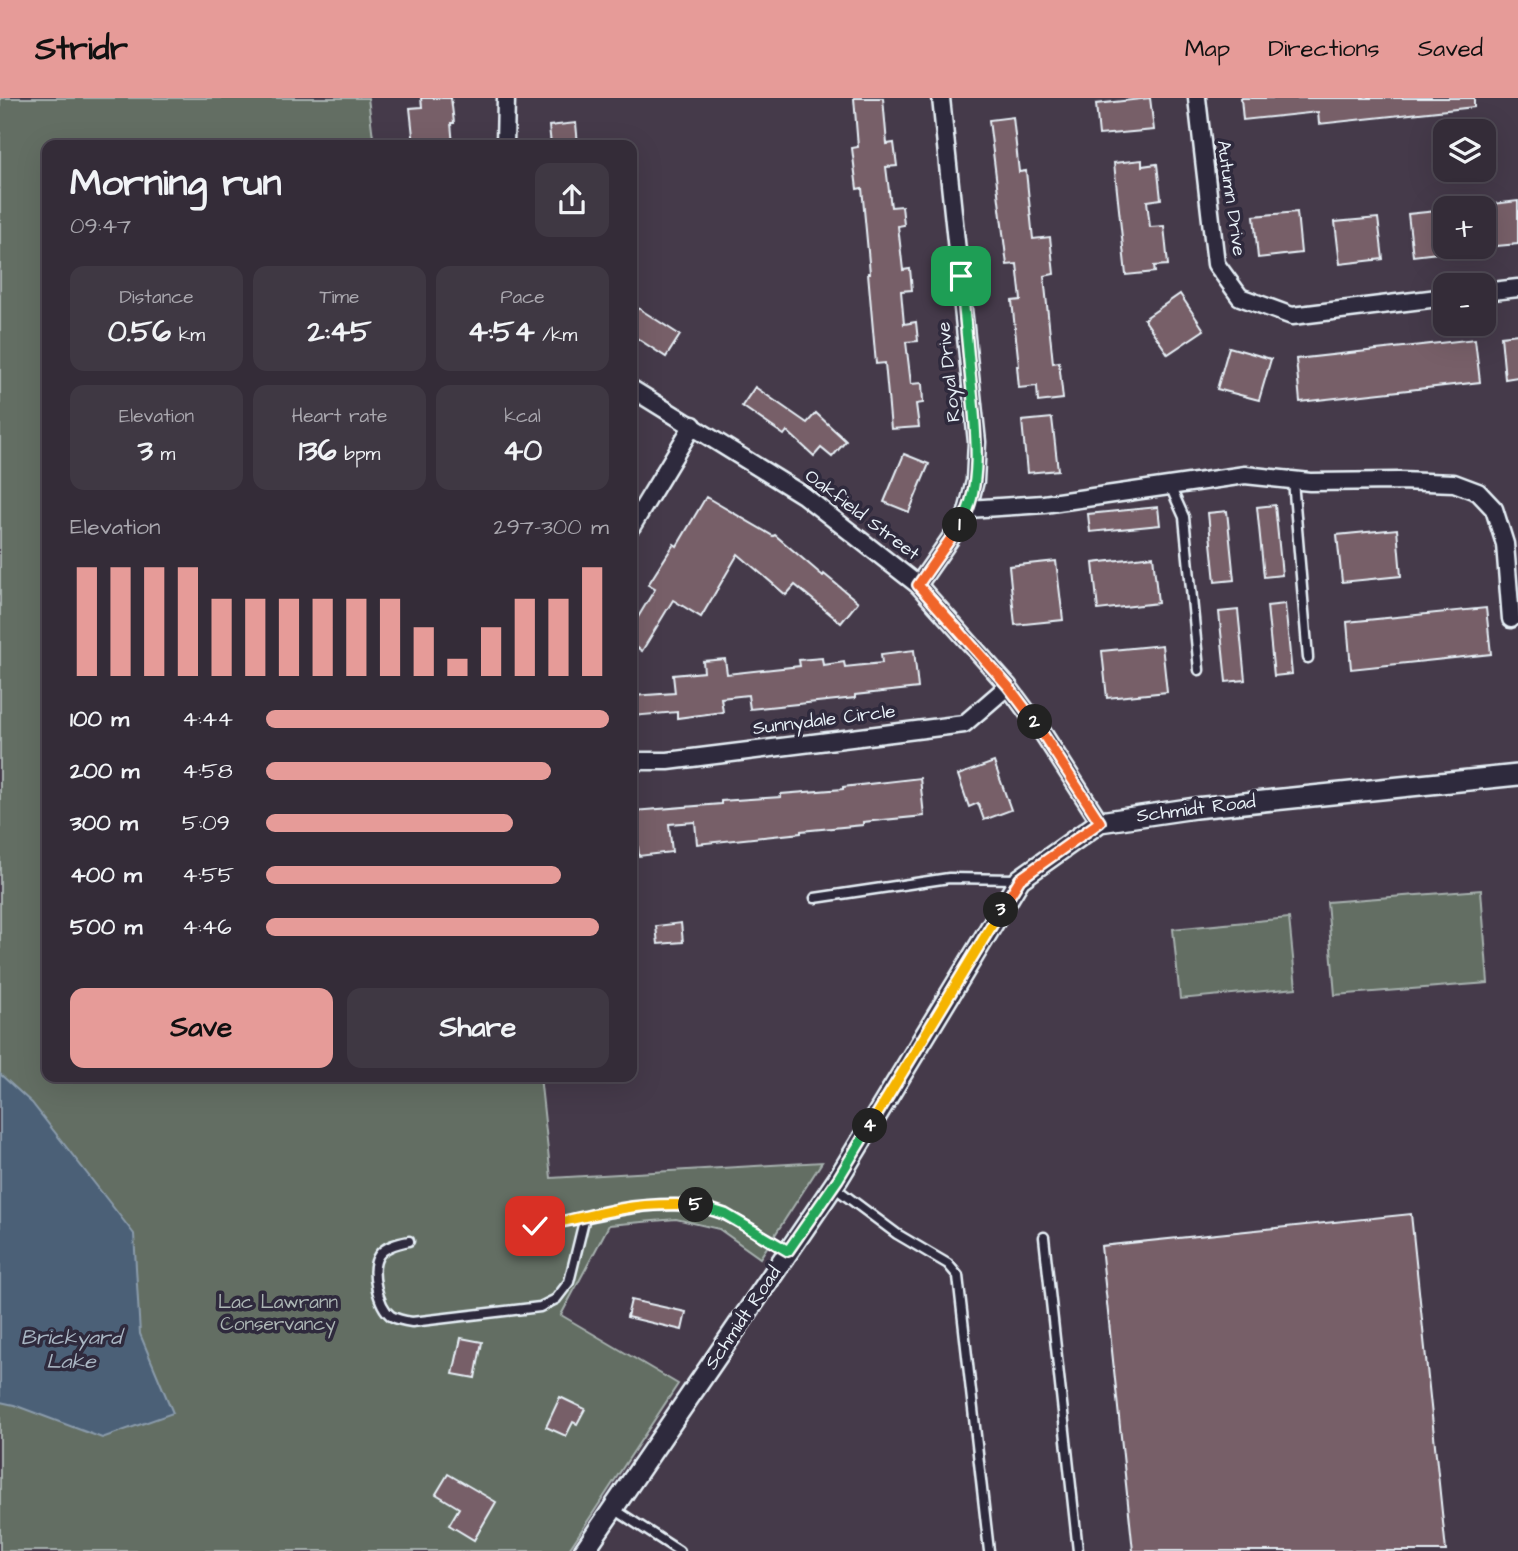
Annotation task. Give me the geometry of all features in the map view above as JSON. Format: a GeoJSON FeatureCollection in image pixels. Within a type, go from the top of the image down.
{"type":"FeatureCollection","features":[{"type":"Feature","properties":{"kind":"street"},"geometry":{"type":"LineString","coordinates":[[505,140],[506,98]]}},
{"type":"Feature","properties":{"kind":"street","name":"Royal Drive"},"geometry":{"type":"LineString","coordinates":[[918,585],[966,516],[975,481],[977,442],[941,98]]}},
{"type":"Feature","properties":{"kind":"street","name":"Autumn Drive"},"geometry":{"type":"LineString","coordinates":[[1197,98],[1216,264],[1240,297],[1292,316],[1433,299]]}},
{"type":"Feature","properties":{"kind":"street"},"geometry":{"type":"LineString","coordinates":[[1496,291],[1518,288]]}},
{"type":"Feature","properties":{"kind":"street","name":"Oakfield Street"},"geometry":{"type":"LineString","coordinates":[[637,392],[803,495],[918,585],[1008,686],[1044,735],[1100,822]]}},
{"type":"Feature","properties":{"kind":"street"},"geometry":{"type":"LineString","coordinates":[[637,518],[693,425]]}},
{"type":"Feature","properties":{"kind":"street"},"geometry":{"type":"LineString","coordinates":[[968,509],[1044,504],[1245,475],[1310,482],[1454,483],[1478,492],[1494,509],[1505,544],[1511,619]]}},
{"type":"Feature","properties":{"kind":"street","name":"Sunnydale Circle"},"geometry":{"type":"LineString","coordinates":[[637,761],[681,760],[964,723],[1008,686]]}},
{"type":"Feature","properties":{"kind":"street","name":"Schmidt Road"},"geometry":{"type":"LineString","coordinates":[[584,1551],[833,1186],[1020,879],[1100,822],[1195,807],[1518,775]]}},
{"type":"Feature","properties":{"kind":"lane"},"geometry":{"type":"LineString","coordinates":[[1293,481],[1308,659]]}},
{"type":"Feature","properties":{"kind":"lane"},"geometry":{"type":"LineString","coordinates":[[1170,486],[1184,517],[1199,670]]}},
{"type":"Feature","properties":{"kind":"lane"},"geometry":{"type":"LineString","coordinates":[[815,898],[949,878],[1020,879]]}},
{"type":"Feature","properties":{"kind":"lane"},"geometry":{"type":"LineString","coordinates":[[833,1186],[897,1234],[948,1264],[958,1276],[989,1551]]}},
{"type":"Feature","properties":{"kind":"lane"},"geometry":{"type":"LineString","coordinates":[[535,1226],[558,1224],[620,1209],[661,1204],[698,1205],[725,1214],[788,1251]]}},
{"type":"Feature","properties":{"kind":"lane"},"geometry":{"type":"LineString","coordinates":[[409,1241],[392,1245],[379,1254],[374,1268],[381,1304],[389,1315],[412,1322],[516,1311],[540,1307],[556,1299],[569,1282],[585,1217]]}},
{"type":"Feature","properties":{"kind":"lane"},"geometry":{"type":"LineString","coordinates":[[1044,1237],[1079,1551]]}},
{"type":"Feature","properties":{"kind":"lane"},"geometry":{"type":"LineString","coordinates":[[613,1508],[680,1551]]}},
{"type":"Feature","properties":{"kind":"green space","name":"Lac Lawrann Conservancy"},"geometry":{"type":"Polygon","coordinates":[[[0,98],[368,98],[373,140],[42,140],[42,1082],[541,1082],[551,1178],[822,1162],[760,1258],[719,1229],[676,1219],[609,1225],[561,1315],[678,1384],[568,1551],[0,1551],[0,98]]]}},
{"type":"Feature","properties":{"kind":"green space"},"geometry":{"type":"Polygon","coordinates":[[[1481,890],[1488,983],[1335,995],[1327,902],[1481,890]]]}},
{"type":"Feature","properties":{"kind":"green space"},"geometry":{"type":"Polygon","coordinates":[[[1289,918],[1296,988],[1180,999],[1173,929],[1289,918]]]}},
{"type":"Feature","properties":{"kind":"water","name":"Brickyard Lake"},"geometry":{"type":"Polygon","coordinates":[[[0,1074],[32,1103],[134,1234],[140,1334],[173,1413],[102,1438],[0,1402],[0,1074]]]}},
{"type":"Feature","properties":{"kind":"building"},"geometry":{"type":"Polygon","coordinates":[[[421,98],[451,98],[453,140],[413,140],[410,108],[422,107],[421,98]]]}},
{"type":"Feature","properties":{"kind":"building"},"geometry":{"type":"Polygon","coordinates":[[[854,98],[883,98],[887,144],[894,143],[897,166],[886,167],[891,207],[902,206],[904,225],[898,226],[903,270],[910,269],[912,290],[901,291],[904,324],[916,322],[918,341],[906,342],[911,384],[922,383],[923,403],[916,404],[919,427],[891,429],[885,363],[876,364],[862,188],[857,189],[852,148],[858,147],[854,98]]]}},
{"type":"Feature","properties":{"kind":"building"},"geometry":{"type":"Polygon","coordinates":[[[1150,98],[1154,130],[1099,135],[1096,104],[1150,98]]]}},
{"type":"Feature","properties":{"kind":"building"},"geometry":{"type":"Polygon","coordinates":[[[1241,98],[1474,98],[1474,107],[1319,124],[1318,112],[1243,120],[1241,98]]]}},
{"type":"Feature","properties":{"kind":"building"},"geometry":{"type":"Polygon","coordinates":[[[1013,117],[1019,172],[1026,171],[1033,239],[1050,237],[1054,274],[1044,276],[1053,363],[1059,362],[1063,399],[1038,402],[1037,386],[1019,388],[1012,301],[1021,300],[1017,264],[1007,265],[989,120],[1013,117]]]}},
{"type":"Feature","properties":{"kind":"building"},"geometry":{"type":"Polygon","coordinates":[[[576,123],[578,140],[550,140],[549,126],[576,123]]]}},
{"type":"Feature","properties":{"kind":"building"},"geometry":{"type":"Polygon","coordinates":[[[1142,160],[1142,166],[1157,164],[1161,199],[1147,201],[1150,227],[1164,226],[1168,265],[1154,266],[1155,272],[1126,275],[1114,163],[1142,160]]]}},
{"type":"Feature","properties":{"kind":"building"},"geometry":{"type":"Polygon","coordinates":[[[1518,201],[1518,244],[1496,246],[1496,204],[1518,201]]]}},
{"type":"Feature","properties":{"kind":"building"},"geometry":{"type":"Polygon","coordinates":[[[1433,211],[1433,254],[1413,256],[1408,214],[1433,211]]]}},
{"type":"Feature","properties":{"kind":"building"},"geometry":{"type":"Polygon","coordinates":[[[1297,212],[1301,253],[1258,258],[1254,216],[1297,212]]]}},
{"type":"Feature","properties":{"kind":"building"},"geometry":{"type":"Polygon","coordinates":[[[1378,218],[1383,259],[1340,264],[1335,222],[1378,218]]]}},
{"type":"Feature","properties":{"kind":"building"},"geometry":{"type":"Polygon","coordinates":[[[1180,294],[1204,330],[1168,354],[1144,319],[1180,294]]]}},
{"type":"Feature","properties":{"kind":"building"},"geometry":{"type":"Polygon","coordinates":[[[637,310],[680,335],[666,357],[637,338],[637,310]]]}},
{"type":"Feature","properties":{"kind":"building"},"geometry":{"type":"Polygon","coordinates":[[[1518,334],[1518,377],[1505,379],[1501,336],[1518,334]]]}},
{"type":"Feature","properties":{"kind":"building"},"geometry":{"type":"Polygon","coordinates":[[[1475,339],[1480,382],[1300,402],[1296,359],[1475,339]]]}},
{"type":"Feature","properties":{"kind":"building"},"geometry":{"type":"Polygon","coordinates":[[[1229,347],[1271,359],[1259,400],[1217,389],[1229,347]]]}},
{"type":"Feature","properties":{"kind":"building"},"geometry":{"type":"Polygon","coordinates":[[[755,387],[807,423],[816,413],[846,441],[832,457],[821,448],[814,456],[787,431],[784,435],[742,406],[755,387]]]}},
{"type":"Feature","properties":{"kind":"building"},"geometry":{"type":"Polygon","coordinates":[[[1052,418],[1058,470],[1027,473],[1022,421],[1052,418]]]}},
{"type":"Feature","properties":{"kind":"building"},"geometry":{"type":"Polygon","coordinates":[[[904,454],[929,464],[909,512],[884,502],[904,454]]]}},
{"type":"Feature","properties":{"kind":"building"},"geometry":{"type":"Polygon","coordinates":[[[706,497],[775,535],[858,602],[841,623],[795,585],[786,595],[738,554],[701,617],[673,600],[642,651],[637,648],[637,619],[655,589],[648,585],[674,544],[677,546],[706,497]]]}},
{"type":"Feature","properties":{"kind":"building"},"geometry":{"type":"Polygon","coordinates":[[[1275,505],[1282,575],[1264,577],[1257,507],[1275,505]]]}},
{"type":"Feature","properties":{"kind":"building"},"geometry":{"type":"Polygon","coordinates":[[[1158,507],[1160,525],[1090,532],[1088,514],[1158,507]]]}},
{"type":"Feature","properties":{"kind":"building"},"geometry":{"type":"Polygon","coordinates":[[[1227,511],[1234,580],[1215,582],[1208,513],[1227,511]]]}},
{"type":"Feature","properties":{"kind":"building"},"geometry":{"type":"Polygon","coordinates":[[[1397,529],[1401,576],[1342,582],[1337,535],[1397,529]]]}},
{"type":"Feature","properties":{"kind":"building"},"geometry":{"type":"Polygon","coordinates":[[[1153,556],[1158,603],[1098,610],[1093,563],[1153,556]]]}},
{"type":"Feature","properties":{"kind":"building"},"geometry":{"type":"Polygon","coordinates":[[[1056,561],[1063,620],[1015,625],[1009,566],[1056,561]]]}},
{"type":"Feature","properties":{"kind":"building"},"geometry":{"type":"Polygon","coordinates":[[[1285,604],[1292,674],[1274,676],[1267,606],[1285,604]]]}},
{"type":"Feature","properties":{"kind":"building"},"geometry":{"type":"Polygon","coordinates":[[[1486,608],[1491,654],[1351,669],[1347,622],[1486,608]]]}},
{"type":"Feature","properties":{"kind":"building"},"geometry":{"type":"Polygon","coordinates":[[[1238,610],[1245,680],[1226,682],[1219,612],[1238,610]]]}},
{"type":"Feature","properties":{"kind":"building"},"geometry":{"type":"Polygon","coordinates":[[[1162,645],[1167,692],[1107,698],[1102,651],[1162,645]]]}},
{"type":"Feature","properties":{"kind":"building"},"geometry":{"type":"Polygon","coordinates":[[[914,650],[918,688],[855,695],[855,698],[750,709],[748,695],[721,698],[723,712],[677,718],[677,712],[637,716],[637,696],[675,693],[673,675],[704,672],[703,661],[725,659],[727,674],[800,666],[799,660],[822,658],[823,665],[844,662],[845,667],[882,663],[881,654],[914,650]]]}},
{"type":"Feature","properties":{"kind":"building"},"geometry":{"type":"Polygon","coordinates":[[[994,762],[1011,810],[984,820],[978,803],[969,807],[958,775],[994,762]]]}},
{"type":"Feature","properties":{"kind":"building"},"geometry":{"type":"Polygon","coordinates":[[[920,778],[924,816],[697,844],[695,822],[669,824],[672,852],[639,856],[637,811],[721,804],[721,801],[781,797],[781,794],[920,778]]]}},
{"type":"Feature","properties":{"kind":"building"},"geometry":{"type":"Polygon","coordinates":[[[681,923],[683,942],[658,944],[656,926],[681,923]]]}},
{"type":"Feature","properties":{"kind":"building"},"geometry":{"type":"Polygon","coordinates":[[[1411,1214],[1446,1551],[1133,1551],[1101,1246],[1411,1214]]]}},
{"type":"Feature","properties":{"kind":"building"},"geometry":{"type":"Polygon","coordinates":[[[631,1300],[686,1312],[682,1330],[627,1317],[631,1300]]]}},
{"type":"Feature","properties":{"kind":"building"},"geometry":{"type":"Polygon","coordinates":[[[461,1338],[482,1342],[475,1378],[453,1374],[461,1338]]]}},
{"type":"Feature","properties":{"kind":"building"},"geometry":{"type":"Polygon","coordinates":[[[560,1397],[585,1409],[577,1424],[573,1422],[566,1436],[546,1427],[560,1397]]]}},
{"type":"Feature","properties":{"kind":"building"},"geometry":{"type":"Polygon","coordinates":[[[448,1474],[496,1502],[474,1540],[449,1525],[459,1508],[436,1494],[448,1474]]]}},
{"type":"Feature","properties":{"kind":"route"},"geometry":{"type":"LineString","coordinates":[[535,1226],[558,1224],[620,1209],[661,1204],[698,1205],[725,1214],[788,1251],[838,1179],[1020,879],[1100,822],[1044,735],[1008,686],[918,585],[966,516],[975,481],[977,442],[961,276]]}}]}
